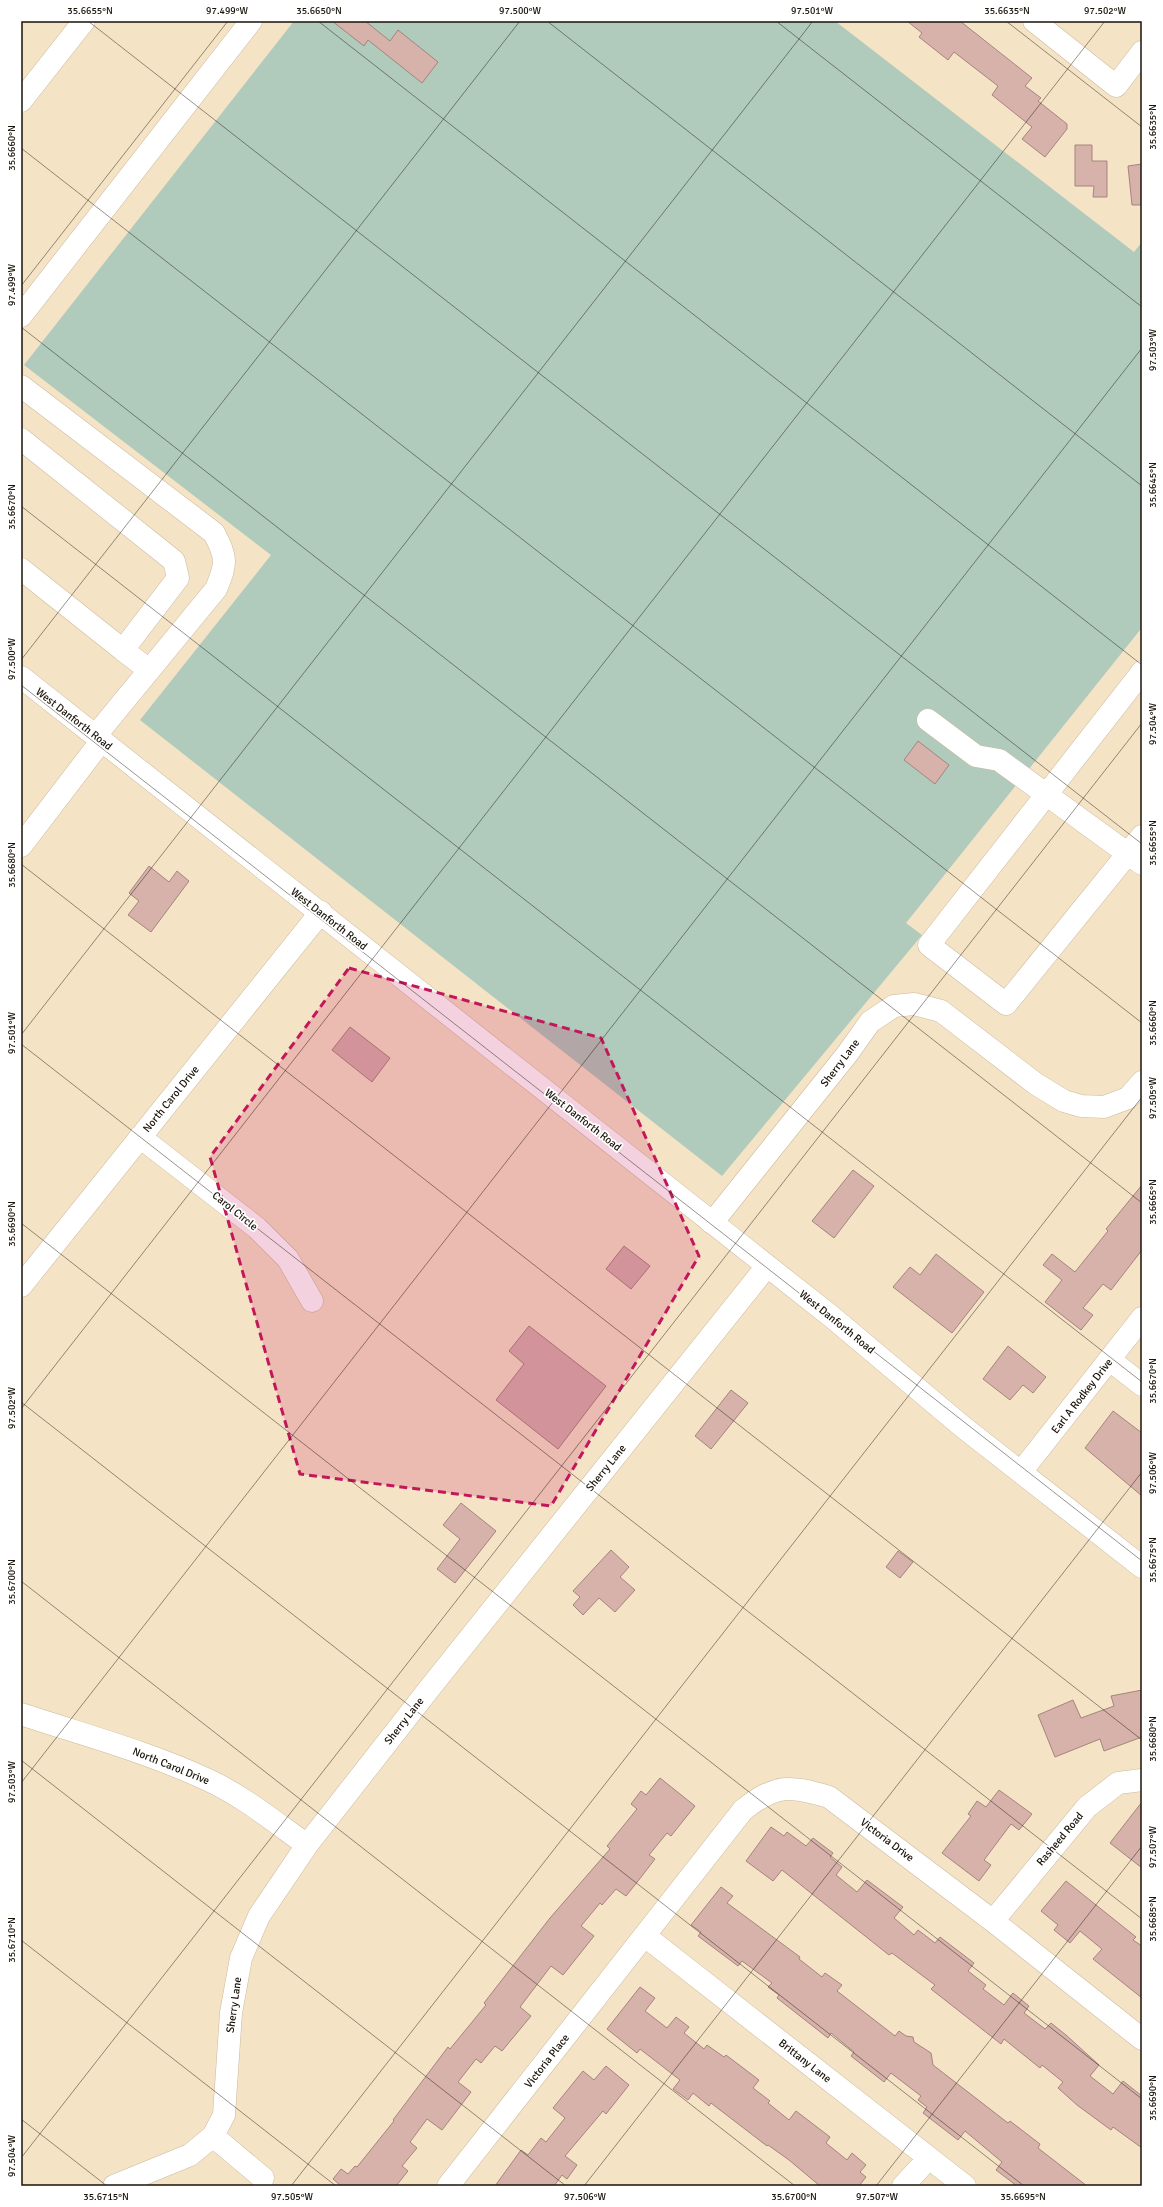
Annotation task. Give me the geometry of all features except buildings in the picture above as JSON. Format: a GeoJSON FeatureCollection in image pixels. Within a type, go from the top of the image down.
{"type":"FeatureCollection","features":[{"type":"Feature","properties":{"kind":"street"},"geometry":{"type":"LineString","coordinates":[[21,101],[84,21]]}},
{"type":"Feature","properties":{"kind":"street"},"geometry":{"type":"LineString","coordinates":[[21,316],[251,21]]}},
{"type":"Feature","properties":{"kind":"street"},"geometry":{"type":"LineString","coordinates":[[1034,21],[1116,86],[1142,52]]}},
{"type":"Feature","properties":{"kind":"street"},"geometry":{"type":"LineString","coordinates":[[21,386],[214,533],[224,551],[225,569],[216,589],[149,670],[24,837]]}},
{"type":"Feature","properties":{"kind":"street"},"geometry":{"type":"LineString","coordinates":[[21,439],[174,561],[178,578],[123,650]]}},
{"type":"Feature","properties":{"kind":"street"},"geometry":{"type":"LineString","coordinates":[[21,569],[149,670]]}},
{"type":"Feature","properties":{"kind":"street"},"geometry":{"type":"LineString","coordinates":[[1142,672],[929,945],[1006,1004],[1135,859],[1142,836]]}},
{"type":"Feature","properties":{"kind":"street","name":"West Danforth Road"},"geometry":{"type":"LineString","coordinates":[[21,677],[321,912],[832,1317],[1021,1472],[1142,1567]]}},
{"type":"Feature","properties":{"kind":"street"},"geometry":{"type":"LineString","coordinates":[[928,720],[976,756],[999,760],[1135,859]]}},
{"type":"Feature","properties":{"kind":"street","name":"North Carol Drive"},"geometry":{"type":"LineString","coordinates":[[21,1286],[321,912]]}},
{"type":"Feature","properties":{"kind":"street","name":"Sherry Lane"},"geometry":{"type":"LineString","coordinates":[[712,1223],[848,1053],[870,1022],[894,1006],[914,1004],[941,1011],[1036,1084],[1064,1101],[1081,1106],[1104,1107],[1128,1098],[1142,1082]]}},
{"type":"Feature","properties":{"kind":"street","name":"Carol Circle"},"geometry":{"type":"LineString","coordinates":[[140,1136],[257,1228],[288,1259],[312,1301]]}},
{"type":"Feature","properties":{"kind":"street","name":"Sherry Lane"},"geometry":{"type":"LineString","coordinates":[[114,2186],[190,2155],[213,2136],[224,2115],[231,2012],[241,1958],[259,1916],[308,1844],[767,1266]]}},
{"type":"Feature","properties":{"kind":"street","name":"Earl A Rodkey Drive"},"geometry":{"type":"LineString","coordinates":[[1021,1472],[1142,1318]]}},
{"type":"Feature","properties":{"kind":"street"},"geometry":{"type":"LineString","coordinates":[[1110,1360],[1142,1385]]}},
{"type":"Feature","properties":{"kind":"street","name":"North Carol Drive"},"geometry":{"type":"LineString","coordinates":[[21,1714],[149,1756],[209,1780],[253,1807],[308,1844]]}},
{"type":"Feature","properties":{"kind":"street","name":"Rasheed Road"},"geometry":{"type":"LineString","coordinates":[[993,1921],[1087,1807],[1118,1783],[1142,1780]]}},
{"type":"Feature","properties":{"kind":"street","name":"Victoria Drive"},"geometry":{"type":"LineString","coordinates":[[645,1936],[743,1810],[762,1795],[780,1789],[808,1791],[829,1797],[993,1921],[1142,2039]]}},
{"type":"Feature","properties":{"kind":"street","name":"Brittany Lane"},"geometry":{"type":"LineString","coordinates":[[645,1936],[965,2186]]}},
{"type":"Feature","properties":{"kind":"street","name":"Victoria Place"},"geometry":{"type":"LineString","coordinates":[[448,2186],[645,1936]]}},
{"type":"Feature","properties":{"kind":"street"},"geometry":{"type":"LineString","coordinates":[[213,2136],[263,2178]]}},
{"type":"Feature","properties":{"kind":"street"},"geometry":{"type":"LineString","coordinates":[[903,2186],[929,2158]]}},
{"type":"Feature","properties":{"kind":"highlighted area"},"geometry":{"type":"Polygon","coordinates":[[[349,968],[601,1038],[699,1256],[551,1506],[300,1474],[210,1157],[349,968]]]}},
{"type":"Feature","properties":{"kind":"green space"},"geometry":{"type":"Polygon","coordinates":[[[294,21],[835,21],[1134,252],[1142,242],[1142,631],[1140,630],[906,923],[922,935],[722,1176],[140,720],[271,555],[24,365],[294,21]]]}}]}
